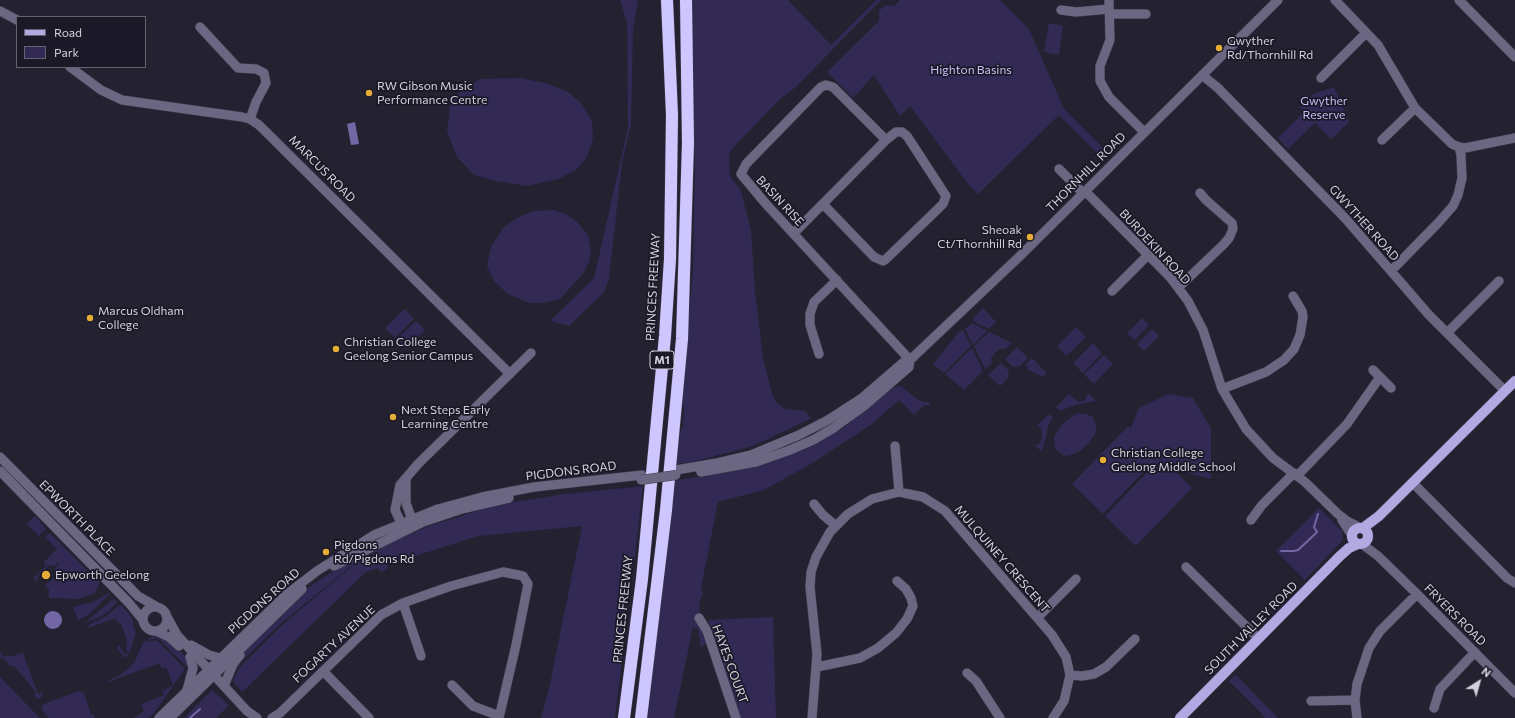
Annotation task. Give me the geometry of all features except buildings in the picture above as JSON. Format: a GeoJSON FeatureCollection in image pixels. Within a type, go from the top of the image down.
{"type":"FeatureCollection","features":[{"type":"Feature","properties":{"kind":"highway","name":"PRINCES FREEWAY"},"geometry":{"type":"LineString","coordinates":[[624,718],[642,579],[664,343],[670,259],[672,115],[667,0]]}},
{"type":"Feature","properties":{"kind":"highway","name":"M1"},"geometry":{"type":"LineString","coordinates":[[641,718],[666,510],[682,339],[688,143],[686,0]]}},
{"type":"Feature","properties":{"kind":"main road","name":"SOUTH VALLEY ROAD"},"geometry":{"type":"LineString","coordinates":[[1180,718],[1379,516],[1515,381]]}},
{"type":"Feature","properties":{"kind":"street","name":"THORNHILL ROAD"},"geometry":{"type":"LineString","coordinates":[[642,477],[676,473],[742,457],[795,437],[824,423],[862,398],[905,361],[910,360],[1084,192],[1278,0]]}},
{"type":"Feature","properties":{"kind":"street"},"geometry":{"type":"LineString","coordinates":[[1335,0],[1378,45],[1415,108],[1452,144],[1459,147],[1515,138]]}},
{"type":"Feature","properties":{"kind":"street"},"geometry":{"type":"LineString","coordinates":[[1459,0],[1515,57]]}},
{"type":"Feature","properties":{"kind":"street"},"geometry":{"type":"LineString","coordinates":[[1061,10],[1076,12],[1109,8],[1146,14]]}},
{"type":"Feature","properties":{"kind":"street"},"geometry":{"type":"LineString","coordinates":[[1109,8],[1110,40],[1100,66],[1100,81],[1109,97],[1144,132]]}},
{"type":"Feature","properties":{"kind":"street"},"geometry":{"type":"LineString","coordinates":[[0,11],[16,19]]}},
{"type":"Feature","properties":{"kind":"street"},"geometry":{"type":"LineString","coordinates":[[71,68],[101,90],[122,100],[250,119],[256,102],[266,83],[264,73],[256,69],[238,68],[200,27]]}},
{"type":"Feature","properties":{"kind":"street"},"geometry":{"type":"LineString","coordinates":[[1321,78],[1366,33]]}},
{"type":"Feature","properties":{"kind":"street","name":"GWYTHER ROAD"},"geometry":{"type":"LineString","coordinates":[[1202,75],[1218,88],[1345,218],[1447,334],[1505,391]]}},
{"type":"Feature","properties":{"kind":"street","name":"BASIN RISE"},"geometry":{"type":"LineString","coordinates":[[886,140],[833,87],[826,85],[821,87],[746,164],[742,171],[743,178],[910,360]]}},
{"type":"Feature","properties":{"kind":"street"},"geometry":{"type":"LineString","coordinates":[[1382,140],[1415,108]]}},
{"type":"Feature","properties":{"kind":"street","name":"MARCUS ROAD"},"geometry":{"type":"LineString","coordinates":[[250,119],[277,141],[510,374]]}},
{"type":"Feature","properties":{"kind":"street"},"geometry":{"type":"LineString","coordinates":[[794,233],[886,140],[896,132],[902,132],[907,136],[946,196],[943,204],[883,261],[874,257],[823,204]]}},
{"type":"Feature","properties":{"kind":"street"},"geometry":{"type":"LineString","coordinates":[[1391,271],[1438,223],[1452,206],[1458,195],[1462,178],[1461,155],[1459,147]]}},
{"type":"Feature","properties":{"kind":"street","name":"BURDEKIN ROAD"},"geometry":{"type":"LineString","coordinates":[[1059,169],[1179,287],[1197,315],[1222,389],[1238,418],[1254,439],[1273,458],[1296,474],[1347,521],[1360,536]]}},
{"type":"Feature","properties":{"kind":"street"},"geometry":{"type":"LineString","coordinates":[[1179,287],[1224,244],[1229,238],[1233,229],[1232,223],[1200,193]]}},
{"type":"Feature","properties":{"kind":"street"},"geometry":{"type":"LineString","coordinates":[[1112,291],[1148,255]]}},
{"type":"Feature","properties":{"kind":"street"},"geometry":{"type":"LineString","coordinates":[[819,354],[810,325],[811,308],[814,302],[837,280]]}},
{"type":"Feature","properties":{"kind":"street"},"geometry":{"type":"LineString","coordinates":[[1447,334],[1499,281]]}},
{"type":"Feature","properties":{"kind":"street"},"geometry":{"type":"LineString","coordinates":[[1222,389],[1266,372],[1284,360],[1294,350],[1300,335],[1303,317],[1302,311],[1293,296]]}},
{"type":"Feature","properties":{"kind":"street"},"geometry":{"type":"LineString","coordinates":[[403,527],[395,507],[399,486],[418,464],[531,353]]}},
{"type":"Feature","properties":{"kind":"street"},"geometry":{"type":"LineString","coordinates":[[1373,370],[1391,388]]}},
{"type":"Feature","properties":{"kind":"street"},"geometry":{"type":"LineString","coordinates":[[1251,520],[1262,505],[1347,424],[1380,377]]}},
{"type":"Feature","properties":{"kind":"street"},"geometry":{"type":"LineString","coordinates":[[895,446],[899,492]]}},
{"type":"Feature","properties":{"kind":"street","name":"EPWORTH PLACE"},"geometry":{"type":"LineString","coordinates":[[0,457],[138,596],[157,607]]}},
{"type":"Feature","properties":{"kind":"street","name":"EPWORTH PLACE"},"geometry":{"type":"LineString","coordinates":[[0,471],[129,603],[143,620]]}},
{"type":"Feature","properties":{"kind":"street","name":"PIGDONS ROAD"},"geometry":{"type":"LineString","coordinates":[[170,718],[220,658],[279,601],[317,570],[368,539],[413,523],[450,505],[492,495],[534,488],[642,477]]}},
{"type":"Feature","properties":{"kind":"street"},"geometry":{"type":"LineString","coordinates":[[406,479],[406,503],[413,523]]}},
{"type":"Feature","properties":{"kind":"street"},"geometry":{"type":"LineString","coordinates":[[1413,483],[1507,578],[1515,583]]}},
{"type":"Feature","properties":{"kind":"street","name":"MULQUINEY CRESCENT"},"geometry":{"type":"LineString","coordinates":[[812,718],[817,667],[811,602],[811,572],[822,543],[835,525],[859,505],[872,498],[899,492],[923,496],[945,511],[1038,617],[1061,647],[1066,657],[1070,675],[1064,701],[1053,718]]}},
{"type":"Feature","properties":{"kind":"street"},"geometry":{"type":"LineString","coordinates":[[814,504],[823,515],[835,525]]}},
{"type":"Feature","properties":{"kind":"street","name":"PIGDONS ROAD"},"geometry":{"type":"LineString","coordinates":[[159,718],[186,692],[309,583],[330,568],[403,527]]}},
{"type":"Feature","properties":{"kind":"street","name":"FRYERS ROAD"},"geometry":{"type":"LineString","coordinates":[[1360,536],[1378,556],[1515,693]]}},
{"type":"Feature","properties":{"kind":"street"},"geometry":{"type":"LineString","coordinates":[[1186,566],[1258,638]]}},
{"type":"Feature","properties":{"kind":"street","name":"FOGARTY AVENUE"},"geometry":{"type":"LineString","coordinates":[[276,716],[381,615],[403,603],[451,586],[499,572],[523,576],[528,584],[526,599],[499,717]]}},
{"type":"Feature","properties":{"kind":"street"},"geometry":{"type":"LineString","coordinates":[[1038,617],[1076,579]]}},
{"type":"Feature","properties":{"kind":"street"},"geometry":{"type":"LineString","coordinates":[[817,667],[860,658],[878,648],[896,633],[907,618],[913,606],[906,589],[897,580]]}},
{"type":"Feature","properties":{"kind":"street"},"geometry":{"type":"LineString","coordinates":[[1357,718],[1355,700],[1362,666],[1369,648],[1380,631],[1417,594]]}},
{"type":"Feature","properties":{"kind":"street"},"geometry":{"type":"LineString","coordinates":[[224,686],[238,657],[282,612],[290,600]]}},
{"type":"Feature","properties":{"kind":"street"},"geometry":{"type":"LineString","coordinates":[[403,603],[421,656]]}},
{"type":"Feature","properties":{"kind":"street"},"geometry":{"type":"LineString","coordinates":[[209,672],[178,637],[162,610],[157,607],[147,610],[143,620],[147,628],[171,638],[190,657],[224,686],[249,714],[257,718]]}},
{"type":"Feature","properties":{"kind":"street"},"geometry":{"type":"LineString","coordinates":[[156,631],[164,626],[166,615]]}},
{"type":"Feature","properties":{"kind":"street","name":"HAYES COURT"},"geometry":{"type":"LineString","coordinates":[[699,618],[707,631],[736,718]]}},
{"type":"Feature","properties":{"kind":"street"},"geometry":{"type":"LineString","coordinates":[[178,637],[204,653],[220,658]]}},
{"type":"Feature","properties":{"kind":"street"},"geometry":{"type":"LineString","coordinates":[[1070,675],[1082,676],[1094,674],[1106,667],[1135,639]]}},
{"type":"Feature","properties":{"kind":"street"},"geometry":{"type":"LineString","coordinates":[[1434,708],[1440,689],[1475,652]]}},
{"type":"Feature","properties":{"kind":"street"},"geometry":{"type":"LineString","coordinates":[[186,692],[193,668],[190,657]]}},
{"type":"Feature","properties":{"kind":"street"},"geometry":{"type":"LineString","coordinates":[[323,671],[369,718]]}},
{"type":"Feature","properties":{"kind":"street"},"geometry":{"type":"LineString","coordinates":[[967,673],[976,681],[1000,718]]}},
{"type":"Feature","properties":{"kind":"street"},"geometry":{"type":"LineString","coordinates":[[452,685],[473,706],[499,717]]}},
{"type":"Feature","properties":{"kind":"street"},"geometry":{"type":"LineString","coordinates":[[1311,701],[1355,700]]}},
{"type":"Feature","properties":{"kind":"green space"},"geometry":{"type":"Polygon","coordinates":[[[620,0],[638,0],[633,29],[631,125],[622,163],[609,279],[604,292],[569,326],[550,321],[594,278],[628,128],[627,23],[620,0]]]}},
{"type":"Feature","properties":{"kind":"green space"},"geometry":{"type":"Polygon","coordinates":[[[690,0],[788,0],[831,45],[876,0],[881,0],[796,87],[780,99],[731,150],[729,156],[730,176],[741,191],[751,230],[755,292],[763,358],[773,397],[776,402],[785,409],[805,411],[810,419],[753,446],[692,462],[675,464],[680,433],[683,426],[684,408],[682,404],[693,268],[695,160],[690,0]]]}},
{"type":"Feature","properties":{"kind":"green space","name":"Highton Basins"},"geometry":{"type":"Polygon","coordinates":[[[900,0],[1000,0],[1029,29],[1064,109],[1105,150],[1099,155],[1059,115],[978,194],[968,184],[910,106],[900,116],[874,75],[853,98],[827,72],[879,21],[879,11],[885,5],[894,6],[900,0]]]}},
{"type":"Feature","properties":{"kind":"green space"},"geometry":{"type":"Polygon","coordinates":[[[1049,23],[1063,26],[1059,55],[1044,52],[1049,23]]]}},
{"type":"Feature","properties":{"kind":"green space"},"geometry":{"type":"Polygon","coordinates":[[[521,78],[545,83],[568,92],[581,103],[592,121],[593,139],[587,157],[576,170],[558,179],[527,186],[496,181],[474,175],[457,157],[447,131],[450,107],[460,91],[480,79],[521,78]]]}},
{"type":"Feature","properties":{"kind":"green space","name":"Gwyther Reserve"},"geometry":{"type":"Polygon","coordinates":[[[1334,87],[1349,122],[1331,139],[1315,123],[1288,149],[1278,138],[1304,112],[1300,107],[1313,94],[1334,87]]]}},
{"type":"Feature","properties":{"kind":"green space"},"geometry":{"type":"Polygon","coordinates":[[[553,210],[566,214],[577,222],[588,235],[591,250],[589,262],[582,275],[560,299],[542,303],[529,303],[508,294],[494,281],[487,266],[491,247],[503,228],[517,218],[533,211],[553,210]]]}},
{"type":"Feature","properties":{"kind":"green space"},"geometry":{"type":"Polygon","coordinates":[[[983,308],[996,322],[989,329],[973,321],[975,316],[983,308]]]}},
{"type":"Feature","properties":{"kind":"green space"},"geometry":{"type":"Polygon","coordinates":[[[405,309],[414,319],[395,338],[385,328],[405,309]]]}},
{"type":"Feature","properties":{"kind":"green space"},"geometry":{"type":"Polygon","coordinates":[[[1142,318],[1149,325],[1134,340],[1127,333],[1142,318]]]}},
{"type":"Feature","properties":{"kind":"green space"},"geometry":{"type":"Polygon","coordinates":[[[416,321],[425,330],[406,349],[397,339],[416,321]]]}},
{"type":"Feature","properties":{"kind":"green space"},"geometry":{"type":"Polygon","coordinates":[[[972,323],[987,331],[973,345],[965,329],[972,323]]]}},
{"type":"Feature","properties":{"kind":"green space"},"geometry":{"type":"Polygon","coordinates":[[[1076,327],[1086,337],[1066,356],[1057,346],[1076,327]]]}},
{"type":"Feature","properties":{"kind":"green space"},"geometry":{"type":"Polygon","coordinates":[[[1152,329],[1159,336],[1144,351],[1137,344],[1152,329]]]}},
{"type":"Feature","properties":{"kind":"green space"},"geometry":{"type":"Polygon","coordinates":[[[963,330],[971,346],[944,373],[933,364],[959,332],[963,330]]]}},
{"type":"Feature","properties":{"kind":"green space"},"geometry":{"type":"Polygon","coordinates":[[[989,332],[1012,343],[1005,349],[1000,349],[995,353],[991,358],[992,363],[985,369],[974,346],[989,332]]]}},
{"type":"Feature","properties":{"kind":"green space"},"geometry":{"type":"Polygon","coordinates":[[[1093,343],[1102,353],[1083,373],[1073,363],[1093,343]]]}},
{"type":"Feature","properties":{"kind":"green space"},"geometry":{"type":"Polygon","coordinates":[[[1017,347],[1028,358],[1020,366],[1013,367],[1005,359],[1017,347]]]}},
{"type":"Feature","properties":{"kind":"green space"},"geometry":{"type":"Polygon","coordinates":[[[972,348],[983,371],[964,390],[945,374],[972,348]]]}},
{"type":"Feature","properties":{"kind":"green space"},"geometry":{"type":"Polygon","coordinates":[[[1104,355],[1113,364],[1094,384],[1084,374],[1104,355]]]}},
{"type":"Feature","properties":{"kind":"green space"},"geometry":{"type":"Polygon","coordinates":[[[1032,358],[1047,373],[1043,377],[1027,369],[1028,367],[1025,365],[1032,358]]]}},
{"type":"Feature","properties":{"kind":"green space"},"geometry":{"type":"Polygon","coordinates":[[[1001,363],[1009,371],[1008,378],[1000,386],[988,375],[1001,363]]]}},
{"type":"Feature","properties":{"kind":"green space"},"geometry":{"type":"Polygon","coordinates":[[[901,386],[920,401],[930,403],[929,406],[925,405],[914,415],[899,400],[872,424],[811,464],[764,490],[718,502],[701,588],[703,593],[699,604],[700,615],[696,618],[696,622],[704,627],[702,633],[706,644],[700,647],[700,637],[698,637],[699,630],[693,627],[674,718],[647,718],[673,481],[744,469],[803,450],[842,429],[892,388],[901,386]]]}},
{"type":"Feature","properties":{"kind":"green space"},"geometry":{"type":"Polygon","coordinates":[[[1088,393],[1096,401],[1075,405],[1060,411],[1056,407],[1069,394],[1079,402],[1085,400],[1088,393]]]}},
{"type":"Feature","properties":{"kind":"green space"},"geometry":{"type":"Polygon","coordinates":[[[1168,394],[1193,398],[1211,428],[1211,479],[1173,469],[1192,488],[1136,546],[1105,516],[1154,465],[1151,464],[1103,514],[1072,484],[1128,426],[1131,428],[1139,408],[1168,394]]]}},
{"type":"Feature","properties":{"kind":"green space"},"geometry":{"type":"Polygon","coordinates":[[[1077,413],[1086,414],[1093,417],[1096,425],[1096,432],[1089,443],[1080,451],[1064,456],[1055,449],[1054,437],[1062,424],[1077,413]]]}},
{"type":"Feature","properties":{"kind":"green space"},"geometry":{"type":"Polygon","coordinates":[[[1049,414],[1053,418],[1049,424],[1042,452],[1035,445],[1040,443],[1042,437],[1041,428],[1037,425],[1049,414]]]}},
{"type":"Feature","properties":{"kind":"green space"},"geometry":{"type":"Polygon","coordinates":[[[643,486],[634,563],[627,584],[624,623],[625,634],[615,718],[541,718],[550,684],[582,526],[478,536],[387,565],[387,569],[381,572],[378,568],[366,572],[242,692],[234,683],[233,680],[240,667],[282,625],[357,562],[368,557],[381,547],[426,527],[496,505],[565,494],[643,486]]]}},
{"type":"Feature","properties":{"kind":"green space"},"geometry":{"type":"Polygon","coordinates":[[[1319,508],[1342,531],[1343,540],[1305,580],[1276,551],[1319,508]]]}},
{"type":"Feature","properties":{"kind":"green space"},"geometry":{"type":"Polygon","coordinates":[[[35,516],[46,529],[31,543],[38,535],[27,524],[23,527],[35,516]]]}},
{"type":"Feature","properties":{"kind":"green space"},"geometry":{"type":"Polygon","coordinates":[[[50,533],[100,583],[95,593],[78,599],[49,598],[49,590],[45,585],[55,577],[54,570],[59,564],[58,563],[55,566],[48,565],[45,571],[39,573],[37,582],[33,578],[46,566],[44,562],[57,549],[46,538],[46,536],[50,533]]]}},
{"type":"Feature","properties":{"kind":"green space"},"geometry":{"type":"Polygon","coordinates":[[[361,558],[279,625],[242,661],[233,675],[242,655],[306,589],[353,559],[361,558]]]}},
{"type":"Feature","properties":{"kind":"green space"},"geometry":{"type":"Polygon","coordinates":[[[109,593],[110,594],[88,615],[78,620],[73,607],[93,602],[109,593]]]}},
{"type":"Feature","properties":{"kind":"green space"},"geometry":{"type":"Polygon","coordinates":[[[114,598],[117,602],[109,611],[102,616],[85,623],[114,598]]]}},
{"type":"Feature","properties":{"kind":"green space"},"geometry":{"type":"Polygon","coordinates":[[[118,606],[122,606],[128,612],[133,620],[133,626],[136,631],[131,649],[126,658],[117,648],[119,645],[125,655],[128,652],[125,648],[127,647],[126,638],[121,623],[117,622],[116,618],[87,628],[90,624],[105,617],[118,606]]]}},
{"type":"Feature","properties":{"kind":"green space"},"geometry":{"type":"Polygon","coordinates":[[[773,617],[776,718],[740,718],[708,620],[773,617]]]}},
{"type":"Feature","properties":{"kind":"green space"},"geometry":{"type":"Polygon","coordinates":[[[157,635],[173,643],[187,659],[189,669],[158,638],[149,640],[148,638],[157,635]]]}},
{"type":"Feature","properties":{"kind":"green space"},"geometry":{"type":"Polygon","coordinates":[[[146,640],[148,642],[157,640],[185,669],[154,713],[148,718],[134,718],[144,711],[141,704],[164,695],[162,691],[173,685],[167,669],[165,667],[161,668],[160,663],[108,682],[107,681],[120,675],[129,668],[135,661],[143,643],[146,640]]]}},
{"type":"Feature","properties":{"kind":"green space"},"geometry":{"type":"Polygon","coordinates":[[[27,651],[23,653],[38,694],[42,692],[43,694],[39,699],[35,698],[36,697],[34,694],[36,692],[14,666],[10,666],[2,657],[0,659],[0,653],[2,652],[3,657],[9,655],[10,657],[27,651]]]}},
{"type":"Feature","properties":{"kind":"green space"},"geometry":{"type":"Polygon","coordinates":[[[1236,675],[1278,718],[1265,718],[1229,681],[1236,675]]]}},
{"type":"Feature","properties":{"kind":"green space"},"geometry":{"type":"Polygon","coordinates":[[[0,677],[40,718],[0,718],[0,677]]]}},
{"type":"Feature","properties":{"kind":"green space"},"geometry":{"type":"Polygon","coordinates":[[[212,690],[229,705],[216,718],[184,718],[212,690]]]}},
{"type":"Feature","properties":{"kind":"green space"},"geometry":{"type":"Polygon","coordinates":[[[79,691],[84,693],[91,715],[94,715],[95,718],[49,718],[42,710],[42,706],[46,703],[79,691]]]}},
{"type":"Feature","properties":{"kind":"shaded area"},"geometry":{"type":"Polygon","coordinates":[[[355,122],[359,144],[351,145],[347,124],[355,122]]]}},
{"type":"Feature","properties":{"kind":"shaded area"},"geometry":{"type":"Polygon","coordinates":[[[53,611],[59,614],[62,620],[59,626],[53,629],[47,626],[44,620],[47,614],[53,611]]]}},
{"type":"Feature","properties":{"kind":"waterway"},"geometry":{"type":"LineString","coordinates":[[1281,551],[1298,550],[1314,535],[1317,532],[1314,527],[1318,514]]}},
{"type":"Feature","properties":{"kind":"waterway"},"geometry":{"type":"LineString","coordinates":[[190,718],[200,709]]}},
{"type":"Feature","properties":{"kind":"place","name":"Gwyther Rd/Thornhill Rd"},"geometry":{"type":"Point","coordinates":[1219,48]}},
{"type":"Feature","properties":{"kind":"place","name":"RW Gibson Music Performance Centre"},"geometry":{"type":"Point","coordinates":[369,93]}},
{"type":"Feature","properties":{"kind":"place","name":"Sheoak Ct/Thornhill Rd"},"geometry":{"type":"Point","coordinates":[1030,237]}},
{"type":"Feature","properties":{"kind":"place","name":"Marcus Oldham College"},"geometry":{"type":"Point","coordinates":[90,318]}},
{"type":"Feature","properties":{"kind":"place","name":"Christian College Geelong Senior Campus"},"geometry":{"type":"Point","coordinates":[336,349]}},
{"type":"Feature","properties":{"kind":"place","name":"Next Steps Early Learning Centre"},"geometry":{"type":"Point","coordinates":[393,417]}},
{"type":"Feature","properties":{"kind":"place","name":"Christian College Geelong Middle School"},"geometry":{"type":"Point","coordinates":[1103,460]}},
{"type":"Feature","properties":{"kind":"place","name":"Pigdons Rd/Pigdons Rd"},"geometry":{"type":"Point","coordinates":[326,552]}},
{"type":"Feature","properties":{"kind":"place","name":"Epworth Geelong"},"geometry":{"type":"Point","coordinates":[46,575]}}]}
